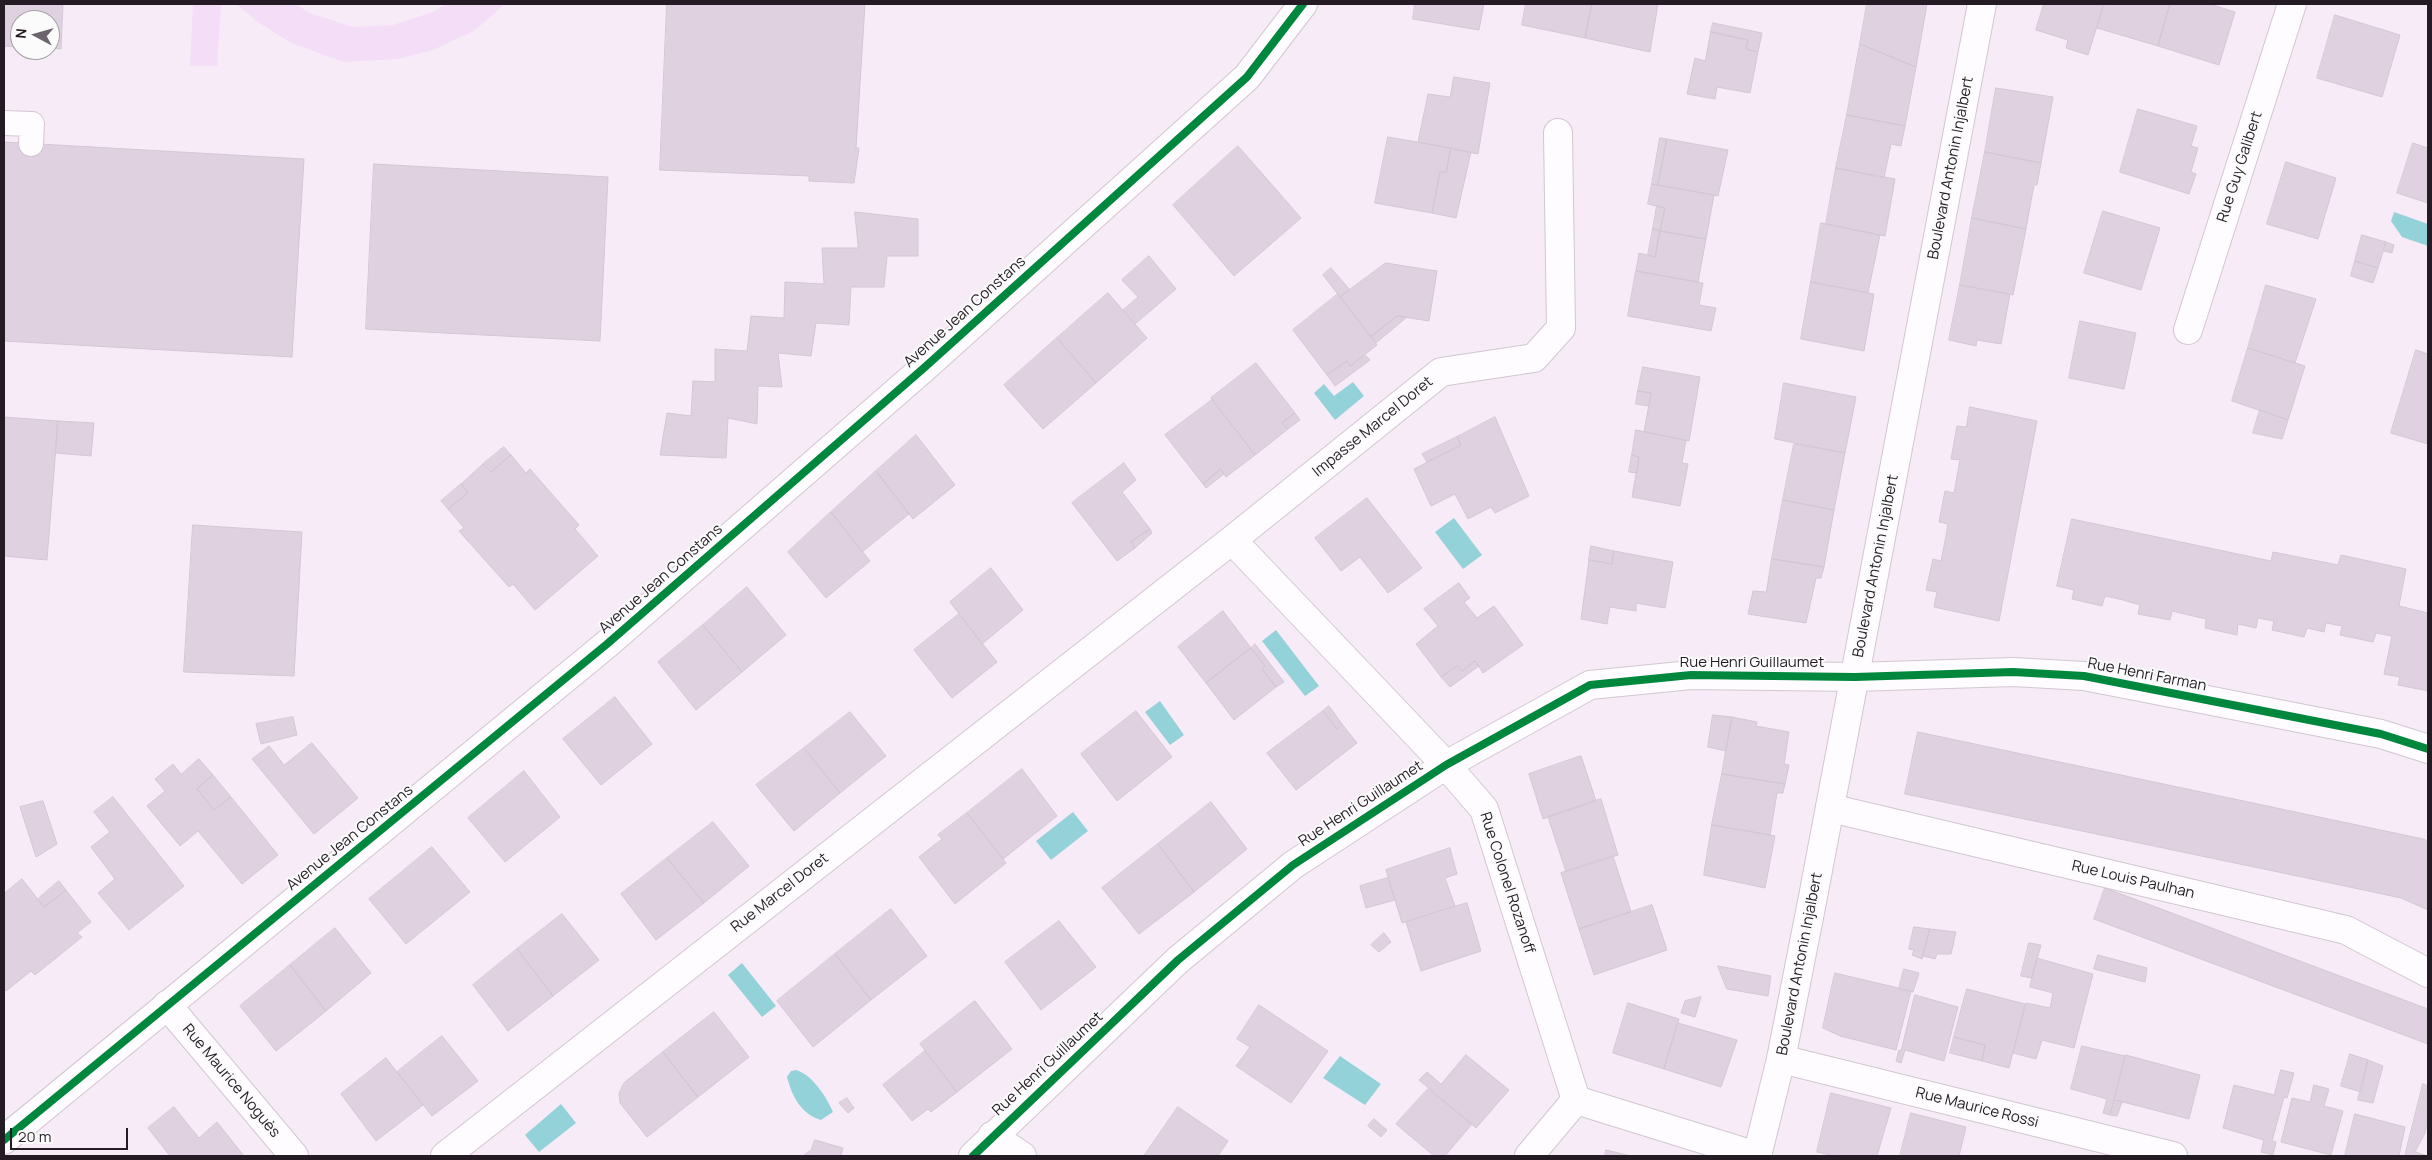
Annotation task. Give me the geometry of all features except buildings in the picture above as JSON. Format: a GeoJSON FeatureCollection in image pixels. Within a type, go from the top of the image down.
{"type":"FeatureCollection","features":[{"type":"Feature","properties":{"kind":"street","name":"Avenue Jean Constans"},"geometry":{"type":"LineString","coordinates":[[4,1140],[607,644],[925,367],[1247,77],[1303,4]]}},
{"type":"Feature","properties":{"kind":"street","name":"Boulevard Antonin Injalbert"},"geometry":{"type":"LineString","coordinates":[[1757,1156],[1781,1059],[1982,4]]}},
{"type":"Feature","properties":{"kind":"street","name":"Rue Guy Galibert"},"geometry":{"type":"LineString","coordinates":[[2188,330],[2292,4]]}},
{"type":"Feature","properties":{"kind":"street","name":"Impasse Marcel Doret"},"geometry":{"type":"LineString","coordinates":[[1115,629],[1232,540],[1441,372],[1534,358],[1561,328],[1558,133]]}},
{"type":"Feature","properties":{"kind":"street","name":"Rue Colonel Rozanoff"},"geometry":{"type":"LineString","coordinates":[[1232,540],[1446,765],[1484,809],[1576,1100]]}},
{"type":"Feature","properties":{"kind":"street","name":"Rue Marcel Doret"},"geometry":{"type":"LineString","coordinates":[[445,1156],[1115,629]]}},
{"type":"Feature","properties":{"kind":"street","name":"Rue Henri Farman"},"geometry":{"type":"LineString","coordinates":[[1855,677],[2013,672],[2084,676],[2381,734],[2428,748]]}},
{"type":"Feature","properties":{"kind":"street","name":"Rue Henri Guillaumet"},"geometry":{"type":"LineString","coordinates":[[973,1156],[1178,960],[1293,865],[1446,765],[1590,685],[1691,675],[1855,677]]}},
{"type":"Feature","properties":{"kind":"street","name":"Rue Louis Paulhan"},"geometry":{"type":"LineString","coordinates":[[1830,808],[2346,930],[2428,973]]}},
{"type":"Feature","properties":{"kind":"street","name":"Rue Maurice Noguès"},"geometry":{"type":"LineString","coordinates":[[167,1005],[294,1156]]}},
{"type":"Feature","properties":{"kind":"street","name":"Rue Maurice Rossi"},"geometry":{"type":"LineString","coordinates":[[1781,1059],[2173,1156]]}},
{"type":"Feature","properties":{"kind":"street"},"geometry":{"type":"LineString","coordinates":[[1529,1156],[1576,1100],[1757,1156]]}},
{"type":"Feature","properties":{"kind":"street"},"geometry":{"type":"LineString","coordinates":[[992,1136],[1022,1156]]}},
{"type":"Feature","properties":{"kind":"lane"},"geometry":{"type":"LineString","coordinates":[[4,123],[32,124],[31,144]]}},
{"type":"Feature","properties":{"kind":"shaded area"},"geometry":{"type":"Polygon","coordinates":[[[193,4],[221,4],[217,66],[190,66],[193,4]]]}},
{"type":"Feature","properties":{"kind":"shaded area"},"geometry":{"type":"Polygon","coordinates":[[[236,4],[295,4],[310,13],[353,27],[393,25],[433,12],[446,4],[505,4],[474,31],[433,50],[397,59],[344,62],[291,43],[258,22],[236,4]]]}},
{"type":"Feature","properties":{"kind":"water"},"geometry":{"type":"Polygon","coordinates":[[[2394,212],[2428,224],[2428,246],[2402,237],[2391,221],[2394,212]]]}},
{"type":"Feature","properties":{"kind":"water"},"geometry":{"type":"Polygon","coordinates":[[[1353,382],[1364,396],[1335,420],[1314,393],[1324,384],[1334,396],[1353,382]]]}},
{"type":"Feature","properties":{"kind":"water"},"geometry":{"type":"Polygon","coordinates":[[[1454,518],[1482,555],[1463,569],[1435,532],[1454,518]]]}},
{"type":"Feature","properties":{"kind":"water"},"geometry":{"type":"Polygon","coordinates":[[[1276,630],[1319,686],[1305,696],[1262,641],[1276,630]]]}},
{"type":"Feature","properties":{"kind":"water"},"geometry":{"type":"Polygon","coordinates":[[[1160,701],[1184,735],[1170,745],[1145,712],[1160,701]]]}},
{"type":"Feature","properties":{"kind":"water"},"geometry":{"type":"Polygon","coordinates":[[[1073,812],[1088,831],[1051,860],[1036,841],[1073,812]]]}},
{"type":"Feature","properties":{"kind":"water"},"geometry":{"type":"Polygon","coordinates":[[[742,963],[776,1006],[762,1017],[728,975],[742,963]]]}},
{"type":"Feature","properties":{"kind":"water"},"geometry":{"type":"Polygon","coordinates":[[[1340,1056],[1381,1084],[1365,1105],[1323,1078],[1340,1056]]]}},
{"type":"Feature","properties":{"kind":"water"},"geometry":{"type":"Polygon","coordinates":[[[791,1071],[802,1072],[813,1081],[833,1112],[821,1120],[803,1109],[792,1091],[787,1077],[791,1071]]]}},
{"type":"Feature","properties":{"kind":"water"},"geometry":{"type":"Polygon","coordinates":[[[561,1104],[576,1123],[539,1152],[525,1135],[561,1104]]]}},
{"type":"Feature","properties":{"kind":"cycle path"},"geometry":{"type":"LineString","coordinates":[[4,1140],[607,644],[925,367],[1247,77],[1303,4]]}},
{"type":"Feature","properties":{"kind":"cycle path"},"geometry":{"type":"LineString","coordinates":[[973,1156],[1178,960],[1293,865],[1446,765],[1590,685],[1691,675],[1855,677],[2013,672],[2084,676],[2381,734],[2428,749]]}}]}
